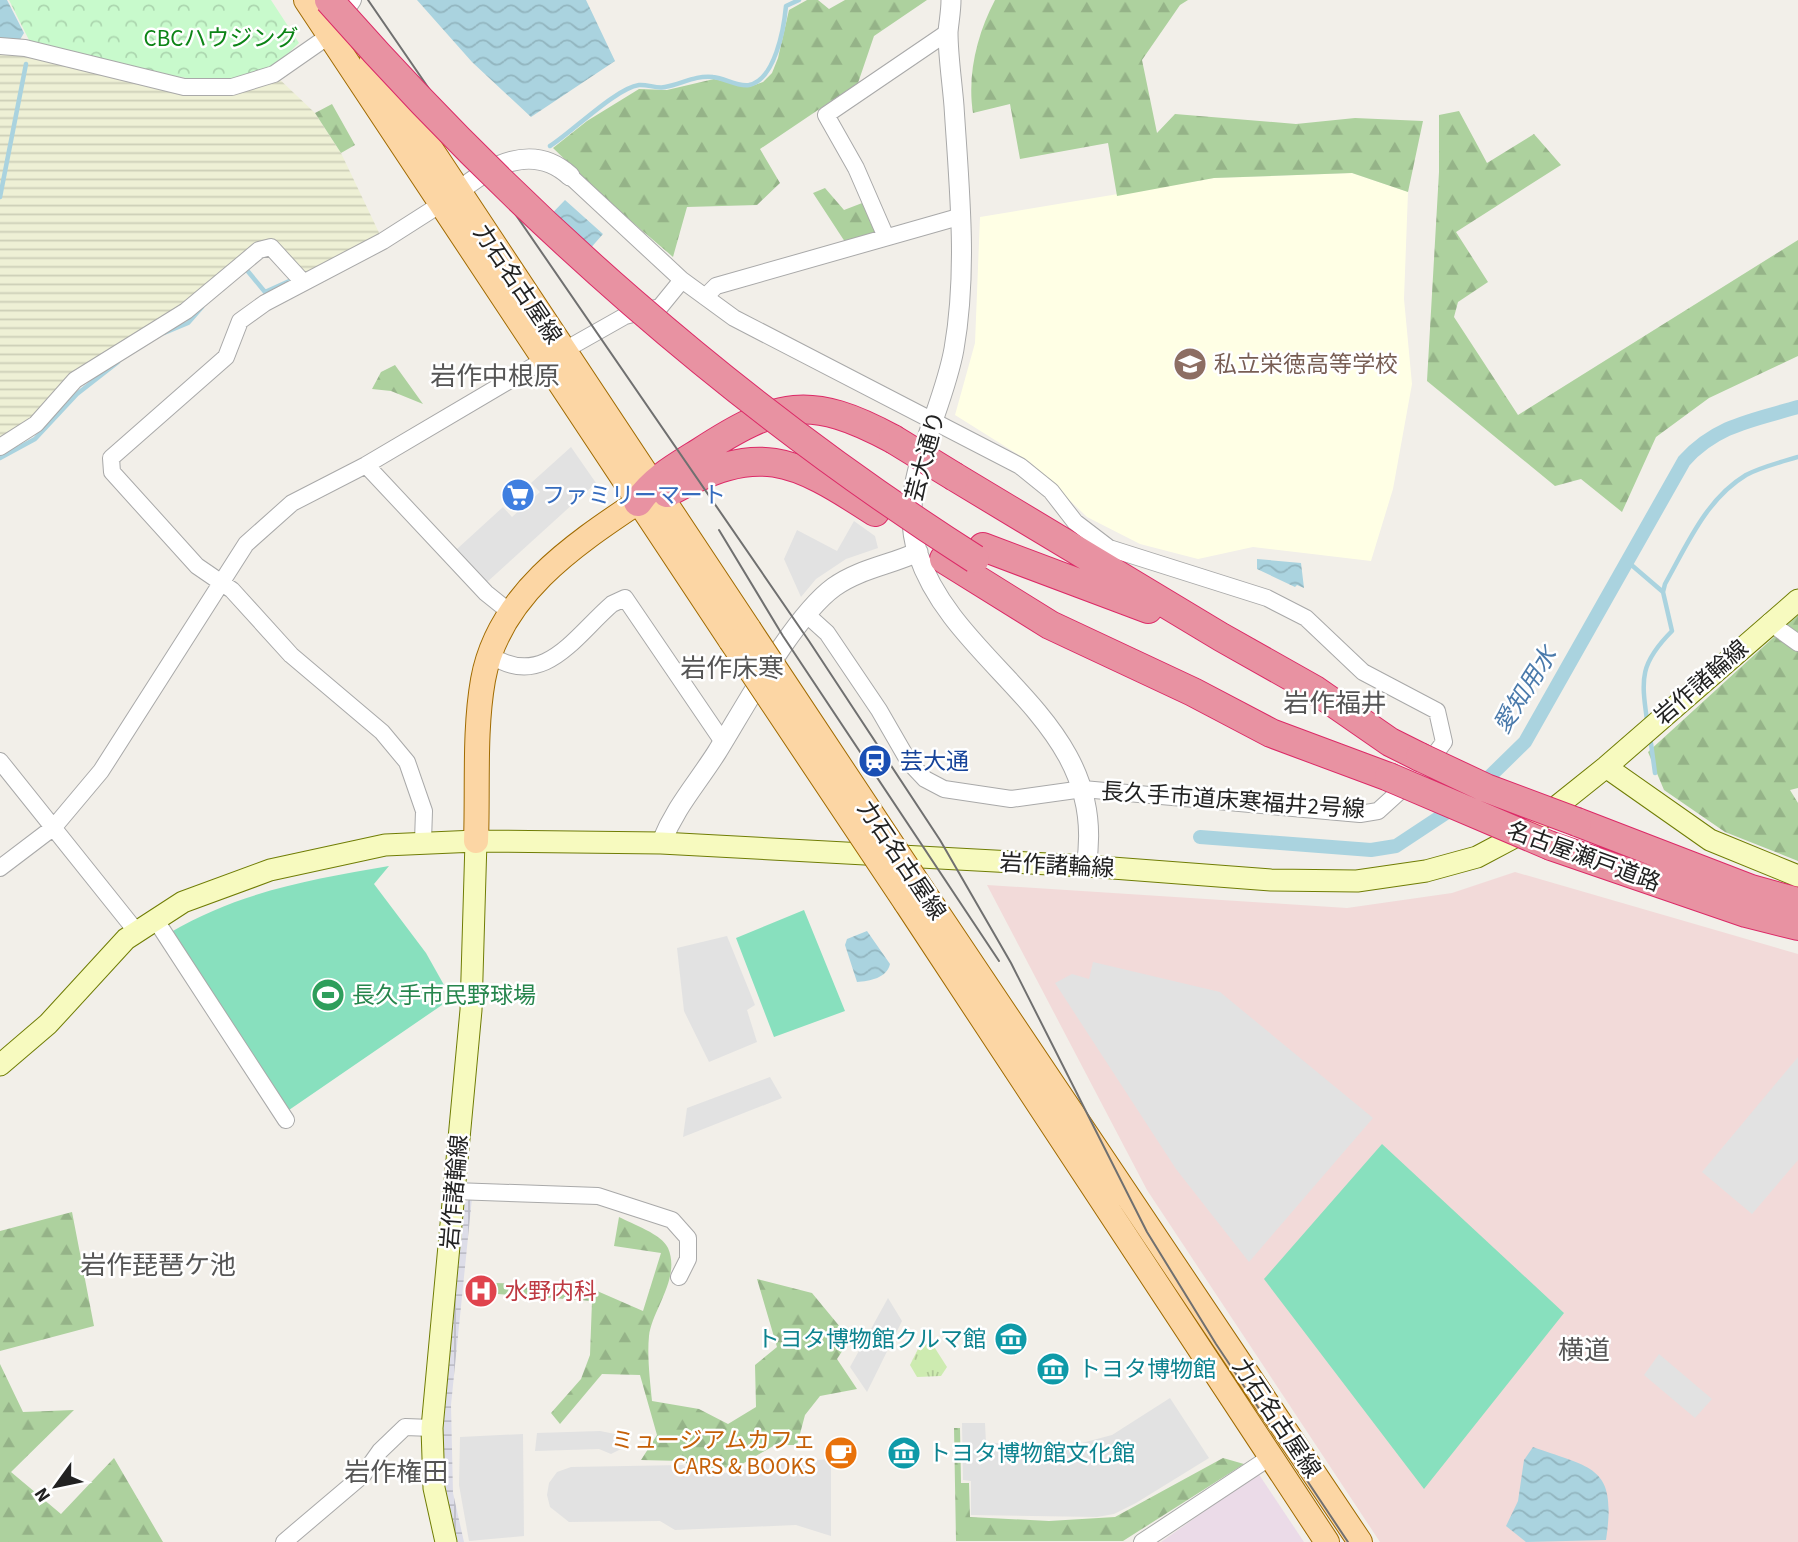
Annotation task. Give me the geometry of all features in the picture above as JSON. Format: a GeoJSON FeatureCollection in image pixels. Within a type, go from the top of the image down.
{"type":"FeatureCollection","features":[{"type":"Feature","properties":{"kind":"highway"},"geometry":{"type":"LineString","coordinates":[[339,8],[475,156],[618,289],[801,437],[1193,692]]}},
{"type":"Feature","properties":{"kind":"highway"},"geometry":{"type":"LineString","coordinates":[[650,494],[735,430],[779,412],[798,408],[832,411],[893,439],[1221,637]]}},
{"type":"Feature","properties":{"kind":"highway"},"geometry":{"type":"LineString","coordinates":[[650,494],[724,465],[779,462],[813,474],[875,512],[931,556],[1050,625],[1193,692]]}},
{"type":"Feature","properties":{"kind":"highway"},"geometry":{"type":"LineString","coordinates":[[979,553],[1221,637]]}},
{"type":"Feature","properties":{"kind":"highway","name":"名古屋瀬戸道路"},"geometry":{"type":"LineString","coordinates":[[1221,637],[1315,690],[1390,742],[1486,788],[1751,889],[1798,902]]}},
{"type":"Feature","properties":{"kind":"highway","name":"名古屋瀬戸道路"},"geometry":{"type":"LineString","coordinates":[[1193,692],[1271,733],[1383,774],[1551,846],[1746,912],[1798,926]]}},
{"type":"Feature","properties":{"kind":"main road","name":"力石名古屋線"},"geometry":{"type":"LineString","coordinates":[[306,0],[339,8],[449,198],[553,356],[650,494],[740,635],[961,968],[1360,1542]]}},
{"type":"Feature","properties":{"kind":"main road"},"geometry":{"type":"LineString","coordinates":[[476,841],[482,690],[490,655],[511,613],[527,591],[562,556],[650,494]]}},
{"type":"Feature","properties":{"kind":"main road","name":"岩作諸輪線"},"geometry":{"type":"LineString","coordinates":[[0,1065],[48,1024],[108,955],[155,919],[208,891],[270,870],[385,845],[423,841],[661,843],[1086,866],[1271,880],[1357,881],[1426,871],[1478,857],[1526,831],[1606,767],[1769,622],[1798,600]]}},
{"type":"Feature","properties":{"kind":"main road"},"geometry":{"type":"LineString","coordinates":[[1606,767],[1710,839],[1798,876]]}},
{"type":"Feature","properties":{"kind":"main road","name":"岩作諸輪線"},"geometry":{"type":"LineString","coordinates":[[446,1542],[434,1488],[432,1428],[471,1010],[476,841]]}},
{"type":"Feature","properties":{"kind":"main road","name":"力石名古屋線"},"geometry":{"type":"LineString","coordinates":[[961,968],[1269,1458],[1326,1542]]}},
{"type":"Feature","properties":{"kind":"street","name":"芸大通り"},"geometry":{"type":"LineString","coordinates":[[952,0],[948,32],[961,216],[959,312],[954,351],[910,508],[931,556],[941,599],[1052,730],[1083,789],[1090,840],[1086,866]]}},
{"type":"Feature","properties":{"kind":"street"},"geometry":{"type":"LineString","coordinates":[[0,46],[25,48],[184,87],[232,88],[274,74],[339,8]]}},
{"type":"Feature","properties":{"kind":"street"},"geometry":{"type":"LineString","coordinates":[[886,237],[856,168],[825,115],[948,32]]}},
{"type":"Feature","properties":{"kind":"street"},"geometry":{"type":"LineString","coordinates":[[423,841],[424,811],[407,762],[382,732],[299,661],[222,582],[197,566],[112,472],[111,458],[226,357],[240,321],[303,282],[383,241],[471,181],[517,158],[555,164],[682,280],[734,318],[933,423]]}},
{"type":"Feature","properties":{"kind":"street"},"geometry":{"type":"LineString","coordinates":[[705,297],[716,286],[961,216]]}},
{"type":"Feature","properties":{"kind":"street"},"geometry":{"type":"LineString","coordinates":[[0,447],[36,424],[75,380],[186,312],[259,250],[271,247],[303,282]]}},
{"type":"Feature","properties":{"kind":"street"},"geometry":{"type":"LineString","coordinates":[[0,868],[54,827],[101,771],[246,544],[292,503],[366,466],[625,316],[660,307],[682,280]]}},
{"type":"Feature","properties":{"kind":"street","name":"長久手市道床寒福井2号線"},"geometry":{"type":"LineString","coordinates":[[933,423],[1020,466],[1051,491],[1075,522],[1109,548],[1225,583],[1306,618],[1363,672],[1437,711],[1444,742],[1434,756],[1378,811],[1360,814],[1083,789]]}},
{"type":"Feature","properties":{"kind":"street"},"geometry":{"type":"LineString","coordinates":[[366,466],[486,593],[511,613]]}},
{"type":"Feature","properties":{"kind":"street"},"geometry":{"type":"LineString","coordinates":[[661,843],[674,812],[806,614],[834,587],[863,571],[931,556]]}},
{"type":"Feature","properties":{"kind":"street"},"geometry":{"type":"LineString","coordinates":[[490,655],[503,664],[525,669],[545,663],[612,604],[625,598],[723,742]]}},
{"type":"Feature","properties":{"kind":"street"},"geometry":{"type":"LineString","coordinates":[[806,614],[827,634],[879,710],[909,762],[925,779],[944,789],[987,798],[1038,797],[1083,789]]}},
{"type":"Feature","properties":{"kind":"street"},"geometry":{"type":"LineString","coordinates":[[1769,622],[1798,643]]}},
{"type":"Feature","properties":{"kind":"street"},"geometry":{"type":"LineString","coordinates":[[0,761],[136,931]]}},
{"type":"Feature","properties":{"kind":"street"},"geometry":{"type":"LineString","coordinates":[[155,919],[286,1120]]}},
{"type":"Feature","properties":{"kind":"street"},"geometry":{"type":"LineString","coordinates":[[454,1191],[598,1196],[672,1220],[688,1238],[688,1259],[679,1277]]}},
{"type":"Feature","properties":{"kind":"street"},"geometry":{"type":"LineString","coordinates":[[284,1542],[363,1475],[380,1451],[405,1427],[432,1428]]}},
{"type":"Feature","properties":{"kind":"street"},"geometry":{"type":"LineString","coordinates":[[1142,1542],[1269,1458]]}},
{"type":"Feature","properties":{"kind":"shaded area"},"geometry":{"type":"Polygon","coordinates":[[[0,46],[184,87],[274,74],[315,113],[341,153],[383,241],[303,282],[271,247],[145,335],[0,447],[0,46]]]}},
{"type":"Feature","properties":{"kind":"shaded area","name":"私立栄徳高等学校"},"geometry":{"type":"Polygon","coordinates":[[[1352,173],[1408,192],[1404,299],[1412,384],[1393,489],[1371,561],[1253,547],[1198,559],[1140,544],[1087,517],[1030,462],[955,415],[975,343],[980,217],[1214,178],[1352,173]]]}},
{"type":"Feature","properties":{"kind":"shaded area"},"geometry":{"type":"Polygon","coordinates":[[[571,447],[596,483],[486,583],[457,549],[503,507],[512,517],[540,492],[531,483],[571,447]]]}},
{"type":"Feature","properties":{"kind":"shaded area"},"geometry":{"type":"Polygon","coordinates":[[[854,521],[875,536],[878,548],[846,559],[816,579],[801,597],[784,559],[797,530],[837,551],[854,521]]]}},
{"type":"Feature","properties":{"kind":"shaded area"},"geometry":{"type":"Polygon","coordinates":[[[1515,872],[1798,954],[1798,1542],[1380,1542],[1147,1190],[987,885],[1347,908],[1452,893],[1515,872]]]}},
{"type":"Feature","properties":{"kind":"shaded area"},"geometry":{"type":"Polygon","coordinates":[[[727,936],[755,1005],[747,1010],[757,1042],[709,1062],[684,1011],[677,948],[727,936]]]}},
{"type":"Feature","properties":{"kind":"shaded area"},"geometry":{"type":"Polygon","coordinates":[[[1093,962],[1220,992],[1373,1118],[1249,1262],[1176,1169],[1055,983],[1072,974],[1089,979],[1093,962]]]}},
{"type":"Feature","properties":{"kind":"shaded area"},"geometry":{"type":"Polygon","coordinates":[[[1798,1057],[1798,1160],[1752,1214],[1702,1172],[1798,1057]]]}},
{"type":"Feature","properties":{"kind":"shaded area"},"geometry":{"type":"Polygon","coordinates":[[[770,1077],[782,1098],[683,1137],[687,1108],[770,1077]]]}},
{"type":"Feature","properties":{"kind":"shaded area"},"geometry":{"type":"Polygon","coordinates":[[[472,1198],[451,1405],[453,1493],[464,1542],[456,1542],[443,1474],[443,1405],[463,1204],[472,1198]]]}},
{"type":"Feature","properties":{"kind":"shaded area"},"geometry":{"type":"Polygon","coordinates":[[[888,1298],[902,1321],[867,1392],[850,1367],[888,1298]]]}},
{"type":"Feature","properties":{"kind":"shaded area"},"geometry":{"type":"Polygon","coordinates":[[[1659,1354],[1712,1399],[1695,1418],[1644,1375],[1659,1354]]]}},
{"type":"Feature","properties":{"kind":"shaded area"},"geometry":{"type":"Polygon","coordinates":[[[1170,1398],[1209,1458],[1136,1503],[1114,1514],[1097,1517],[971,1515],[971,1481],[963,1480],[962,1423],[985,1423],[986,1443],[1082,1443],[1112,1435],[1170,1398]]]}},
{"type":"Feature","properties":{"kind":"shaded area"},"geometry":{"type":"Polygon","coordinates":[[[600,1431],[615,1434],[627,1446],[611,1454],[599,1449],[535,1451],[537,1433],[600,1431]]]}},
{"type":"Feature","properties":{"kind":"shaded area"},"geometry":{"type":"Polygon","coordinates":[[[523,1434],[524,1536],[469,1541],[459,1485],[460,1437],[523,1434]]]}},
{"type":"Feature","properties":{"kind":"shaded area"},"geometry":{"type":"Polygon","coordinates":[[[831,1459],[831,1536],[796,1525],[675,1530],[660,1521],[569,1522],[550,1507],[547,1495],[549,1483],[557,1472],[571,1467],[683,1465],[694,1475],[740,1472],[753,1465],[831,1459]]]}},
{"type":"Feature","properties":{"kind":"shaded area"},"geometry":{"type":"Polygon","coordinates":[[[1258,1473],[1304,1542],[1161,1542],[1258,1473]]]}},
{"type":"Feature","properties":{"kind":"green space","name":"CBCハウジング"},"geometry":{"type":"Polygon","coordinates":[[[9,0],[271,0],[299,43],[266,70],[240,77],[180,77],[117,65],[30,42],[9,0]]]}},
{"type":"Feature","properties":{"kind":"green space"},"geometry":{"type":"Polygon","coordinates":[[[807,0],[818,0],[829,9],[845,0],[927,0],[874,36],[858,83],[760,149],[780,183],[757,205],[687,207],[673,257],[610,203],[553,148],[587,121],[639,89],[667,90],[714,79],[749,87],[763,82],[772,73],[778,58],[789,10],[807,0]]]}},
{"type":"Feature","properties":{"kind":"green space"},"geometry":{"type":"Polygon","coordinates":[[[995,0],[1188,0],[1180,5],[1142,60],[1157,133],[1175,114],[1296,124],[1355,118],[1423,121],[1408,192],[1352,173],[1214,178],[1117,196],[1108,143],[1020,159],[1010,104],[973,113],[971,84],[975,55],[995,0]]]}},
{"type":"Feature","properties":{"kind":"green space"},"geometry":{"type":"Polygon","coordinates":[[[332,104],[355,145],[341,153],[315,113],[332,104]]]}},
{"type":"Feature","properties":{"kind":"green space"},"geometry":{"type":"Polygon","coordinates":[[[1459,111],[1487,163],[1534,134],[1561,165],[1456,232],[1488,282],[1458,302],[1454,317],[1518,415],[1798,240],[1798,356],[1709,398],[1656,437],[1622,512],[1581,479],[1555,486],[1427,381],[1439,172],[1439,115],[1459,111]]]}},
{"type":"Feature","properties":{"kind":"green space"},"geometry":{"type":"Polygon","coordinates":[[[825,188],[844,210],[870,200],[886,237],[849,248],[813,193],[825,188]]]}},
{"type":"Feature","properties":{"kind":"green space"},"geometry":{"type":"Polygon","coordinates":[[[395,365],[423,404],[391,391],[372,389],[381,372],[395,365]]]}},
{"type":"Feature","properties":{"kind":"green space"},"geometry":{"type":"Polygon","coordinates":[[[1798,615],[1798,788],[1790,790],[1798,803],[1798,861],[1725,832],[1664,790],[1648,752],[1798,615]]]}},
{"type":"Feature","properties":{"kind":"green space","name":"長久手市民野球場"},"geometry":{"type":"Polygon","coordinates":[[[389,866],[374,884],[426,953],[444,985],[442,1005],[289,1110],[171,932],[197,918],[250,897],[304,882],[389,866]]]}},
{"type":"Feature","properties":{"kind":"green space"},"geometry":{"type":"Polygon","coordinates":[[[804,910],[845,1011],[774,1037],[736,938],[804,910]]]}},
{"type":"Feature","properties":{"kind":"green space"},"geometry":{"type":"Polygon","coordinates":[[[1382,1144],[1564,1313],[1424,1489],[1264,1279],[1382,1144]]]}},
{"type":"Feature","properties":{"kind":"green space"},"geometry":{"type":"Polygon","coordinates":[[[72,1212],[94,1326],[0,1351],[0,1231],[72,1212]]]}},
{"type":"Feature","properties":{"kind":"green space"},"geometry":{"type":"Polygon","coordinates":[[[619,1217],[660,1238],[668,1248],[671,1259],[668,1282],[649,1336],[652,1401],[699,1409],[728,1424],[756,1407],[755,1365],[777,1347],[757,1279],[812,1293],[850,1339],[837,1359],[857,1389],[820,1396],[805,1415],[797,1445],[775,1445],[737,1467],[694,1469],[683,1461],[641,1460],[657,1435],[640,1375],[602,1374],[560,1424],[551,1413],[581,1379],[590,1355],[592,1301],[498,1294],[496,1283],[588,1287],[643,1311],[661,1253],[614,1246],[619,1217]]]}},
{"type":"Feature","properties":{"kind":"green space"},"geometry":{"type":"Polygon","coordinates":[[[921,1343],[933,1345],[947,1367],[941,1376],[917,1377],[910,1365],[921,1343]]]}},
{"type":"Feature","properties":{"kind":"green space"},"geometry":{"type":"Polygon","coordinates":[[[0,1364],[23,1412],[74,1410],[11,1472],[61,1514],[114,1458],[163,1542],[0,1542],[0,1364]]]}},
{"type":"Feature","properties":{"kind":"green space"},"geometry":{"type":"Polygon","coordinates":[[[954,1428],[960,1428],[961,1483],[969,1483],[970,1517],[1049,1521],[1115,1517],[1223,1458],[1244,1464],[1123,1541],[956,1541],[954,1428]]]}},
{"type":"Feature","properties":{"kind":"water"},"geometry":{"type":"Polygon","coordinates":[[[0,0],[7,0],[24,33],[18,43],[0,38],[0,0]]]}},
{"type":"Feature","properties":{"kind":"water"},"geometry":{"type":"Polygon","coordinates":[[[417,0],[586,0],[615,61],[531,117],[472,62],[417,0]]]}},
{"type":"Feature","properties":{"kind":"water"},"geometry":{"type":"Polygon","coordinates":[[[565,200],[603,234],[574,267],[535,231],[565,200]]]}},
{"type":"Feature","properties":{"kind":"water"},"geometry":{"type":"Polygon","coordinates":[[[1257,559],[1301,563],[1304,588],[1297,585],[1295,587],[1257,569],[1257,559]]]}},
{"type":"Feature","properties":{"kind":"water"},"geometry":{"type":"Polygon","coordinates":[[[867,931],[890,964],[882,976],[857,982],[845,945],[847,939],[867,931]]]}},
{"type":"Feature","properties":{"kind":"water"},"geometry":{"type":"Polygon","coordinates":[[[1533,1447],[1586,1467],[1604,1484],[1609,1516],[1606,1540],[1526,1542],[1506,1526],[1518,1501],[1524,1460],[1533,1447]]]}},
{"type":"Feature","properties":{"kind":"waterway"},"geometry":{"type":"LineString","coordinates":[[550,146],[606,102],[629,88],[639,85],[665,87],[706,77],[744,85],[758,81],[772,64],[786,6],[799,0]]}},
{"type":"Feature","properties":{"kind":"waterway"},"geometry":{"type":"LineString","coordinates":[[0,197],[26,64]]}},
{"type":"Feature","properties":{"kind":"waterway"},"geometry":{"type":"LineString","coordinates":[[243,272],[246,269],[265,292],[296,278]]}},
{"type":"Feature","properties":{"kind":"waterway"},"geometry":{"type":"LineString","coordinates":[[164,333],[188,323],[202,307]]}},
{"type":"Feature","properties":{"kind":"waterway"},"geometry":{"type":"LineString","coordinates":[[0,458],[35,439],[77,394],[118,362]]}},
{"type":"Feature","properties":{"kind":"waterway","name":"愛知用水"},"geometry":{"type":"LineString","coordinates":[[1479,787],[1525,742],[1684,461],[1709,439],[1736,425],[1798,407]]}},
{"type":"Feature","properties":{"kind":"waterway"},"geometry":{"type":"LineString","coordinates":[[1647,720],[1645,672],[1654,652],[1672,631],[1663,592],[1690,539],[1709,510],[1732,485],[1752,472],[1798,457]]}},
{"type":"Feature","properties":{"kind":"waterway"},"geometry":{"type":"LineString","coordinates":[[1628,562],[1663,592]]}},
{"type":"Feature","properties":{"kind":"waterway"},"geometry":{"type":"LineString","coordinates":[[1650,736],[1655,773]]}},
{"type":"Feature","properties":{"kind":"waterway","name":"愛知用水"},"geometry":{"type":"LineString","coordinates":[[1200,837],[1371,850],[1396,846],[1458,805]]}},
{"type":"Feature","properties":{"kind":"tram line"},"geometry":{"type":"LineString","coordinates":[[368,0],[809,641],[940,840],[1011,963],[1147,1232],[1216,1344],[1348,1542]]}},
{"type":"Feature","properties":{"kind":"tram line"},"geometry":{"type":"LineString","coordinates":[[719,530],[783,636],[999,961]]}},
{"type":"Feature","properties":{"kind":"place","name":"私立栄徳高等学校"},"geometry":{"type":"Point","coordinates":[1190,364]}},
{"type":"Feature","properties":{"kind":"place","name":"ファミリーマート"},"geometry":{"type":"Point","coordinates":[518,495]}},
{"type":"Feature","properties":{"kind":"place","name":"芸大通"},"geometry":{"type":"Point","coordinates":[875,761]}},
{"type":"Feature","properties":{"kind":"place","name":"長久手市民野球場"},"geometry":{"type":"Point","coordinates":[328,995]}},
{"type":"Feature","properties":{"kind":"place","name":"水野内科"},"geometry":{"type":"Point","coordinates":[481,1291]}},
{"type":"Feature","properties":{"kind":"place","name":"トヨタ博物館クルマ館"},"geometry":{"type":"Point","coordinates":[1011,1339]}},
{"type":"Feature","properties":{"kind":"place","name":"トヨタ博物館"},"geometry":{"type":"Point","coordinates":[1053,1369]}},
{"type":"Feature","properties":{"kind":"place","name":"ミュージアムカフェ CARS & BOOKS"},"geometry":{"type":"Point","coordinates":[841,1453]}},
{"type":"Feature","properties":{"kind":"place","name":"トヨタ博物館文化館"},"geometry":{"type":"Point","coordinates":[904,1453]}},
{"type":"Feature","properties":{"kind":"district","name":"岩作中根原"},"geometry":{"type":"Point","coordinates":[495,376]}},
{"type":"Feature","properties":{"kind":"district","name":"岩作床寒"},"geometry":{"type":"Point","coordinates":[732,668]}},
{"type":"Feature","properties":{"kind":"district","name":"岩作福井"},"geometry":{"type":"Point","coordinates":[1335,703]}},
{"type":"Feature","properties":{"kind":"district","name":"岩作琵琶ケ池"},"geometry":{"type":"Point","coordinates":[158,1265]}},
{"type":"Feature","properties":{"kind":"district","name":"横道"},"geometry":{"type":"Point","coordinates":[1584,1350]}},
{"type":"Feature","properties":{"kind":"district","name":"岩作権田"},"geometry":{"type":"Point","coordinates":[396,1472]}}]}
